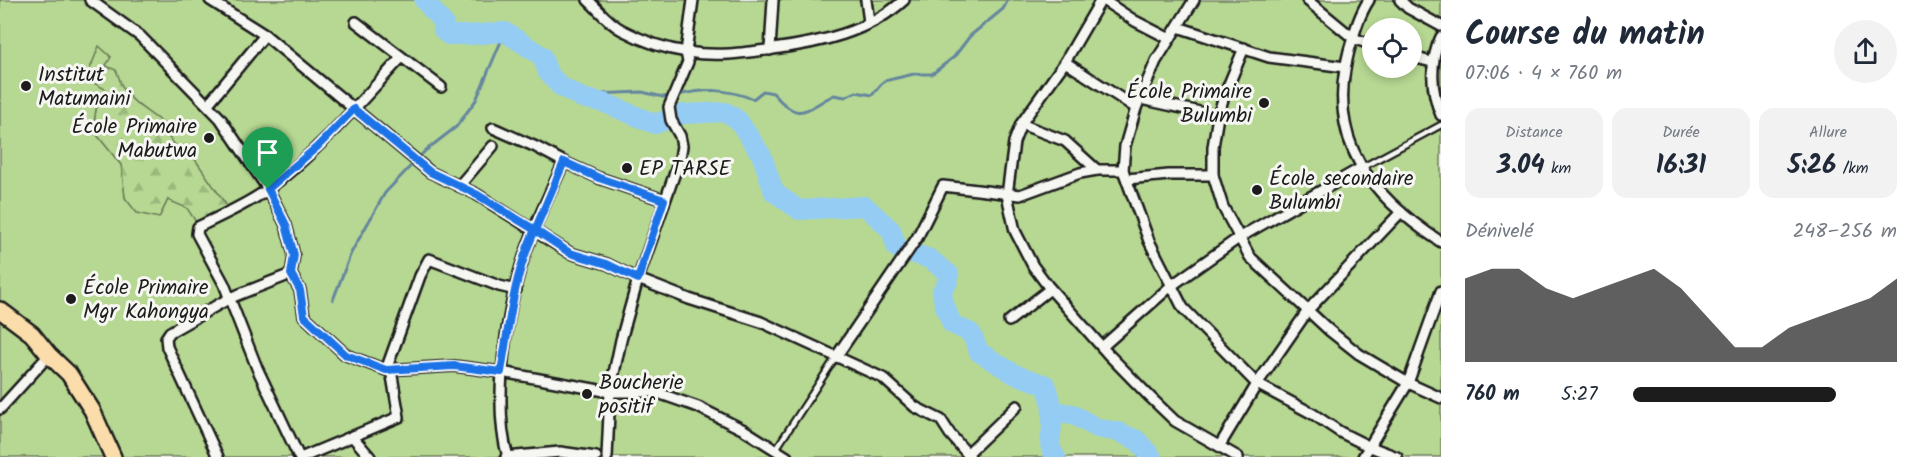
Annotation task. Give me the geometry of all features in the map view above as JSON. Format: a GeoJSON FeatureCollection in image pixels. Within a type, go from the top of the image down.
{"type":"FeatureCollection","features":[{"type":"Feature","properties":{"kind":"highway"},"geometry":{"type":"LineString","coordinates":[[0,310],[32,334],[69,374],[83,393],[113,457]]}},
{"type":"Feature","properties":{"kind":"street"},"geometry":{"type":"LineString","coordinates":[[210,0],[265,35],[423,167],[535,230],[570,253],[607,264],[638,279],[761,322],[883,378],[915,407],[941,420],[969,455],[1017,406]]}},
{"type":"Feature","properties":{"kind":"street"},"geometry":{"type":"LineString","coordinates":[[588,0],[598,4],[611,23],[621,30],[649,42],[686,52],[733,55],[813,44],[837,37],[890,12],[904,0]]}},
{"type":"Feature","properties":{"kind":"street"},"geometry":{"type":"LineString","coordinates":[[607,457],[610,392],[638,279],[680,158],[682,146],[680,136],[671,120],[669,107],[688,62],[686,52],[693,0]]}},
{"type":"Feature","properties":{"kind":"street"},"geometry":{"type":"LineString","coordinates":[[771,50],[773,0]]}},
{"type":"Feature","properties":{"kind":"street"},"geometry":{"type":"LineString","coordinates":[[866,0],[869,22]]}},
{"type":"Feature","properties":{"kind":"street"},"geometry":{"type":"LineString","coordinates":[[1170,39],[1102,0],[1065,62],[1021,124],[1011,156],[1007,195],[1019,240],[1033,266],[1050,289],[1101,346],[1175,421],[1238,457]]}},
{"type":"Feature","properties":{"kind":"street"},"geometry":{"type":"LineString","coordinates":[[1194,0],[1156,61],[1136,108],[1125,146],[1124,170],[1149,241],[1183,308],[1257,384],[1340,432],[1397,457]]}},
{"type":"Feature","properties":{"kind":"street"},"geometry":{"type":"LineString","coordinates":[[1307,0],[1353,38],[1362,41]]}},
{"type":"Feature","properties":{"kind":"street"},"geometry":{"type":"LineString","coordinates":[[1369,0],[1363,9],[1345,68],[1341,105],[1351,148],[1361,168],[1383,196],[1441,242]]}},
{"type":"Feature","properties":{"kind":"street"},"geometry":{"type":"LineString","coordinates":[[1400,0],[1408,8],[1441,26]]}},
{"type":"Feature","properties":{"kind":"street"},"geometry":{"type":"LineString","coordinates":[[95,1],[140,36],[220,118],[268,189],[286,225],[294,255],[291,274],[300,290],[304,316],[346,355],[389,370],[454,366],[501,372],[610,392],[655,392],[674,397],[744,430],[787,457]]}},
{"type":"Feature","properties":{"kind":"street"},"geometry":{"type":"LineString","coordinates":[[356,22],[441,87]]}},
{"type":"Feature","properties":{"kind":"street"},"geometry":{"type":"LineString","coordinates":[[1178,27],[1269,57],[1345,68]]}},
{"type":"Feature","properties":{"kind":"street"},"geometry":{"type":"LineString","coordinates":[[208,104],[265,35]]}},
{"type":"Feature","properties":{"kind":"street"},"geometry":{"type":"LineString","coordinates":[[1441,37],[1432,62],[1433,84],[1441,115]]}},
{"type":"Feature","properties":{"kind":"street"},"geometry":{"type":"LineString","coordinates":[[1244,48],[1218,116],[1213,147],[1213,175],[1223,207],[1250,257],[1359,354],[1408,383],[1441,398]]}},
{"type":"Feature","properties":{"kind":"street"},"geometry":{"type":"LineString","coordinates":[[402,58],[317,147],[268,189],[247,203],[198,227],[197,234],[230,298],[257,368],[301,457],[399,417],[389,370],[420,276],[429,259],[499,286],[516,290]]}},
{"type":"Feature","properties":{"kind":"street"},"geometry":{"type":"LineString","coordinates":[[1422,60],[1432,62]]}},
{"type":"Feature","properties":{"kind":"street"},"geometry":{"type":"LineString","coordinates":[[1065,62],[1136,108]]}},
{"type":"Feature","properties":{"kind":"street"},"geometry":{"type":"LineString","coordinates":[[1141,99],[1218,116]]}},
{"type":"Feature","properties":{"kind":"street"},"geometry":{"type":"LineString","coordinates":[[1021,124],[1065,141],[1097,170]]}},
{"type":"Feature","properties":{"kind":"street"},"geometry":{"type":"LineString","coordinates":[[493,129],[599,178],[664,200]]}},
{"type":"Feature","properties":{"kind":"street"},"geometry":{"type":"LineString","coordinates":[[459,186],[493,146]]}},
{"type":"Feature","properties":{"kind":"street"},"geometry":{"type":"LineString","coordinates":[[564,162],[529,243],[516,290],[501,372],[504,444],[507,457],[560,452],[596,457]]}},
{"type":"Feature","properties":{"kind":"street"},"geometry":{"type":"LineString","coordinates":[[1101,346],[1171,286],[1240,237],[1361,168]]}},
{"type":"Feature","properties":{"kind":"street"},"geometry":{"type":"LineString","coordinates":[[836,357],[917,238],[943,186],[1020,195],[1080,173],[1097,170],[1124,170]]}},
{"type":"Feature","properties":{"kind":"street"},"geometry":{"type":"LineString","coordinates":[[1127,179],[1168,175],[1213,175]]}},
{"type":"Feature","properties":{"kind":"street"},"geometry":{"type":"LineString","coordinates":[[1220,446],[1257,384],[1309,309],[1401,212]]}},
{"type":"Feature","properties":{"kind":"street"},"geometry":{"type":"LineString","coordinates":[[218,457],[167,347],[166,338],[170,332],[230,298],[291,274]]}},
{"type":"Feature","properties":{"kind":"street"},"geometry":{"type":"LineString","coordinates":[[1009,321],[1050,289]]}},
{"type":"Feature","properties":{"kind":"street"},"geometry":{"type":"LineString","coordinates":[[1363,457],[1408,383],[1441,291]]}},
{"type":"Feature","properties":{"kind":"street"},"geometry":{"type":"LineString","coordinates":[[0,409],[49,355]]}},
{"type":"Feature","properties":{"kind":"street"},"geometry":{"type":"LineString","coordinates":[[352,436],[370,457]]}},
{"type":"Feature","properties":{"kind":"lane"},"geometry":{"type":"LineString","coordinates":[[1361,168],[1441,125]]}},
{"type":"Feature","properties":{"kind":"lane"},"geometry":{"type":"LineString","coordinates":[[776,449],[836,357]]}},
{"type":"Feature","properties":{"kind":"green space"},"geometry":{"type":"Polygon","coordinates":[[[0,0],[1441,0],[1441,457],[0,457],[0,0]],[[99,46],[86,79],[107,90],[96,109],[93,130],[121,165],[125,198],[137,213],[159,218],[168,200],[187,208],[196,222],[227,206],[186,146],[176,146],[165,133],[167,127],[127,94],[116,70],[106,66],[111,57],[99,46]]]}},
{"type":"Feature","properties":{"kind":"green space"},"geometry":{"type":"Polygon","coordinates":[[[99,45],[107,51],[119,76],[139,106],[151,112],[186,146],[228,206],[196,222],[168,200],[159,218],[137,214],[125,198],[121,165],[93,130],[96,109],[85,79],[99,45]]]}},
{"type":"Feature","properties":{"kind":"waterway"},"geometry":{"type":"LineString","coordinates":[[424,0],[444,24],[443,30],[448,35],[505,32],[542,56],[548,73],[560,86],[582,98],[605,103],[655,124],[683,114],[726,112],[738,120],[762,156],[774,192],[799,210],[865,206],[891,230],[897,248],[930,259],[949,274],[948,282],[942,291],[944,304],[952,324],[971,333],[979,352],[1014,374],[1046,385],[1052,409],[1050,445],[1056,457]]}},
{"type":"Feature","properties":{"kind":"waterway"},"geometry":{"type":"LineString","coordinates":[[677,95],[715,91],[753,99],[763,91],[773,93],[782,103],[796,111],[809,109],[834,95],[845,97],[856,92],[872,95],[884,81],[914,74],[932,74],[954,57],[970,36],[1003,9],[1008,0]]}},
{"type":"Feature","properties":{"kind":"waterway"},"geometry":{"type":"LineString","coordinates":[[333,300],[351,253],[385,193],[425,151],[456,127],[476,100],[505,32]]}},
{"type":"Feature","properties":{"kind":"waterway"},"geometry":{"type":"LineString","coordinates":[[574,93],[582,91],[596,94],[642,92],[663,97],[670,96]]}},
{"type":"Feature","properties":{"kind":"waterway"},"geometry":{"type":"LineString","coordinates":[[1052,411],[1072,414],[1097,428],[1118,432],[1137,440],[1152,457]]}},
{"type":"Feature","properties":{"kind":"place","name":"Institut Matumaini"},"geometry":{"type":"Point","coordinates":[26,86]}},
{"type":"Feature","properties":{"kind":"place","name":"École Primaire Bulumbi"},"geometry":{"type":"Point","coordinates":[1264,103]}},
{"type":"Feature","properties":{"kind":"place","name":"École Primaire Mabutwa"},"geometry":{"type":"Point","coordinates":[209,138]}},
{"type":"Feature","properties":{"kind":"place","name":"EP TARSE"},"geometry":{"type":"Point","coordinates":[627,168]}},
{"type":"Feature","properties":{"kind":"place","name":"École secondaire Bulumbi"},"geometry":{"type":"Point","coordinates":[1257,190]}},
{"type":"Feature","properties":{"kind":"place","name":"École Primaire Mgr Kahongya"},"geometry":{"type":"Point","coordinates":[71,299]}},
{"type":"Feature","properties":{"kind":"place","name":"Boucherie positif"},"geometry":{"type":"Point","coordinates":[587,394]}},
{"type":"Feature","properties":{"kind":"route"},"geometry":{"type":"LineString","coordinates":[[268,189],[286,225],[294,255],[291,274],[300,290],[304,316],[346,355],[386,370],[454,366],[501,372],[516,290],[535,230],[570,253],[607,264],[638,279],[664,200],[599,178],[564,162],[535,230],[476,194],[430,172],[354,109],[317,147],[268,189]]}}]}
